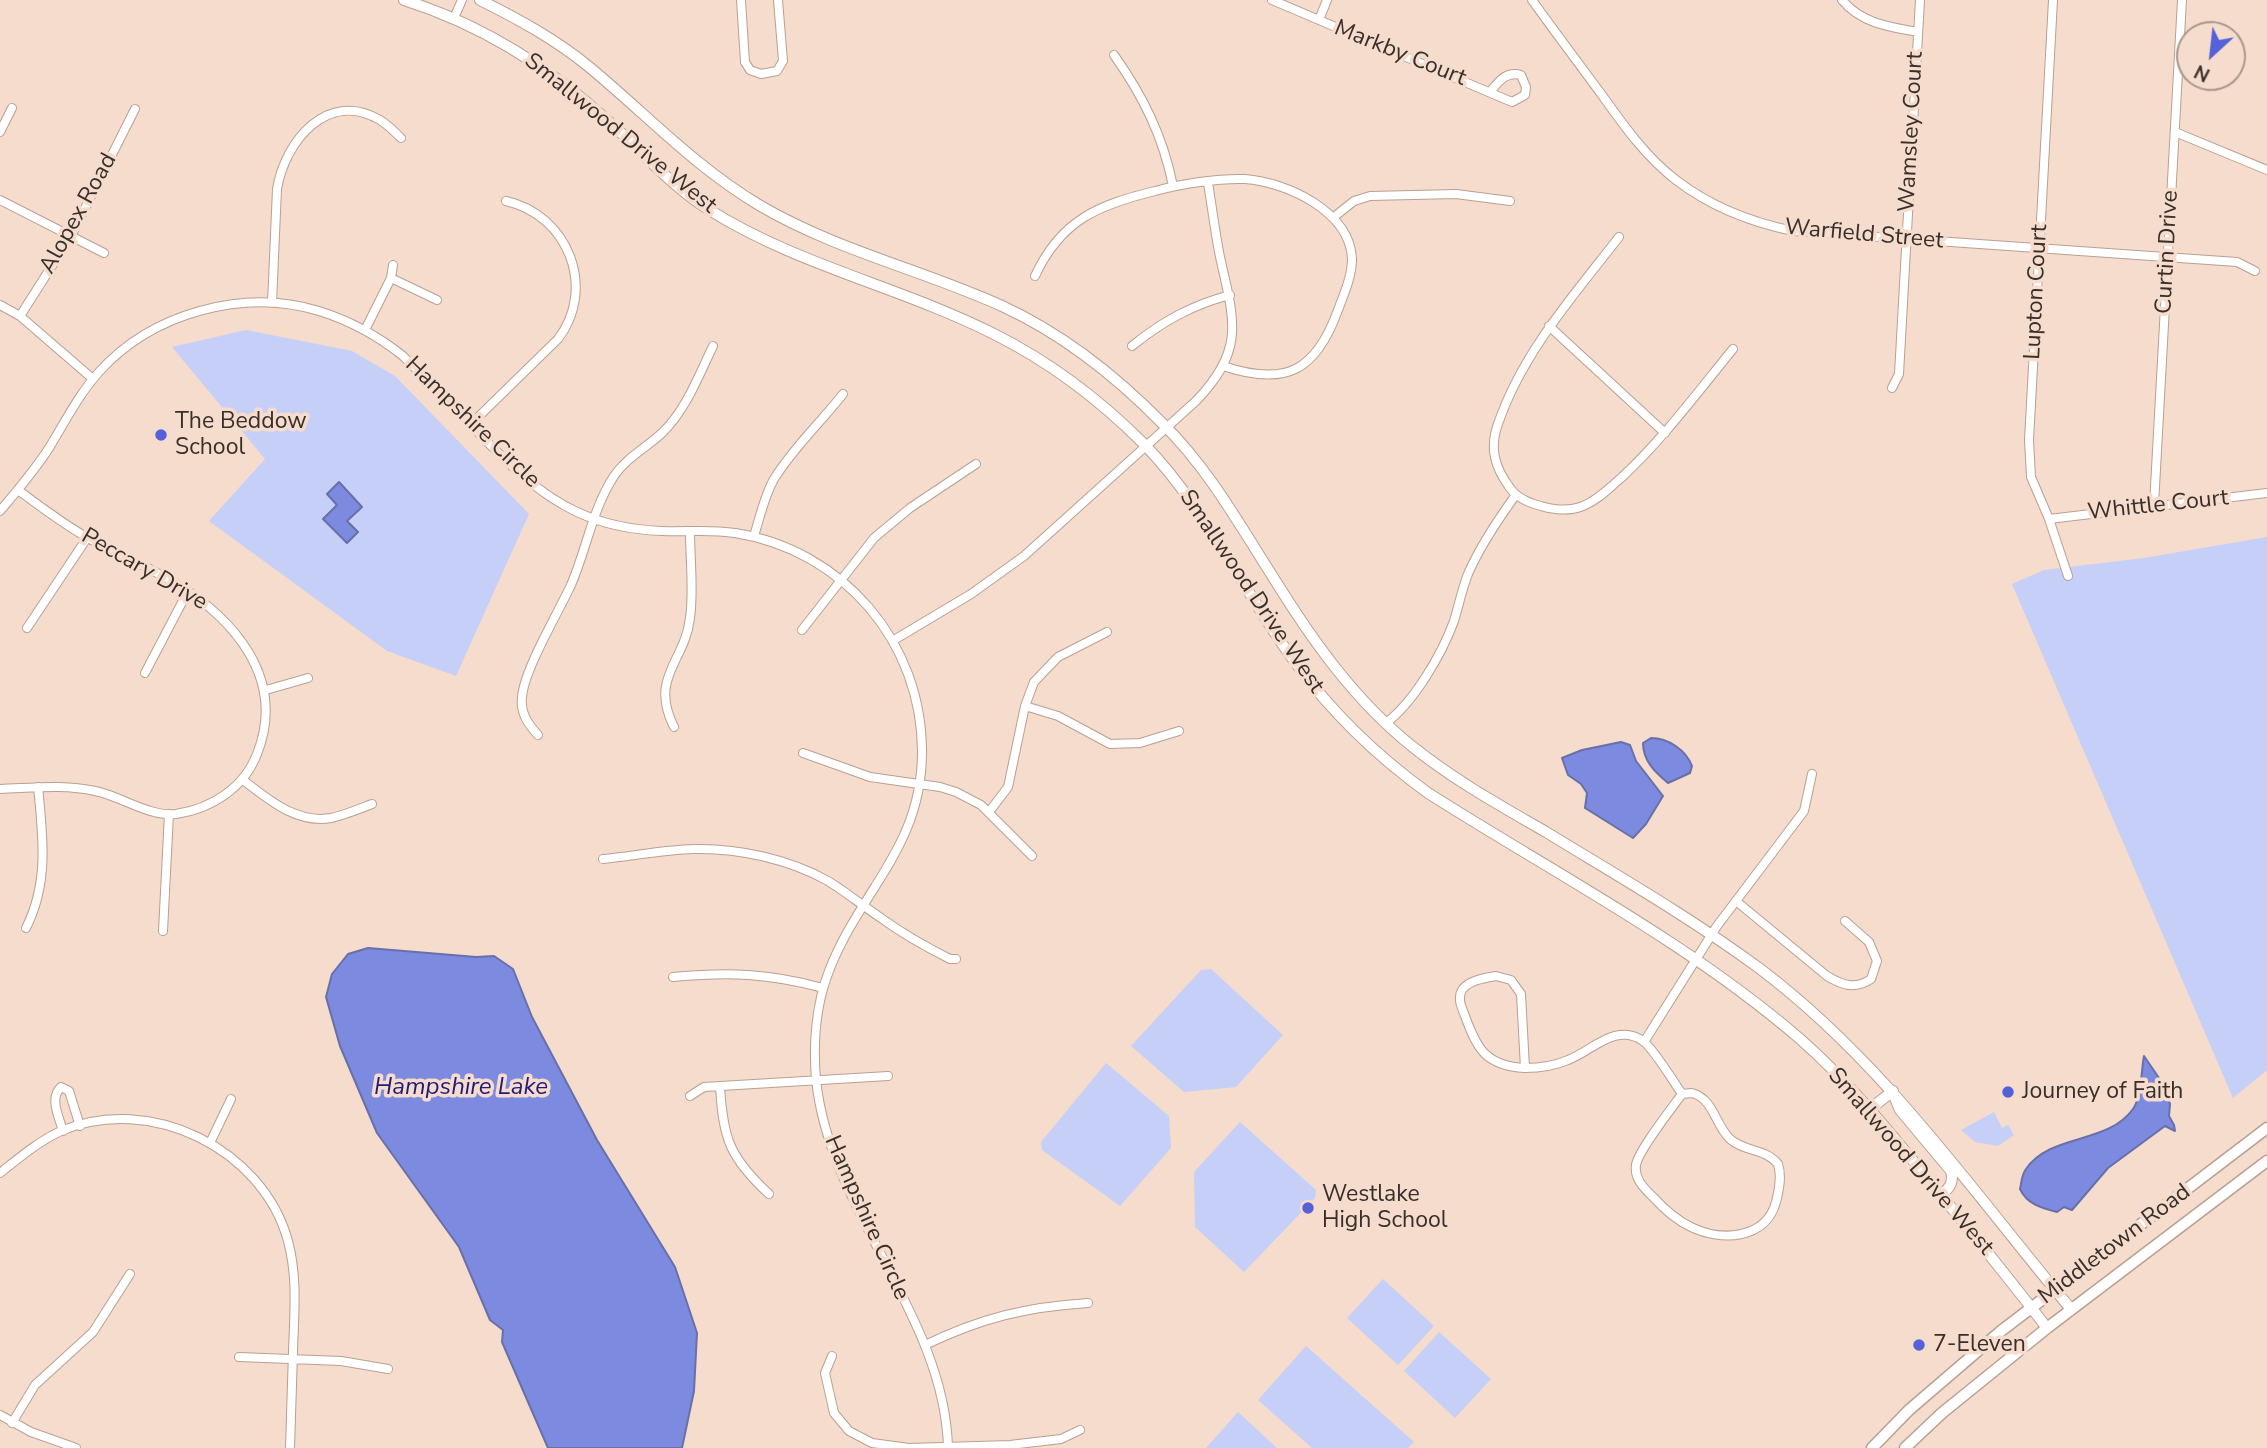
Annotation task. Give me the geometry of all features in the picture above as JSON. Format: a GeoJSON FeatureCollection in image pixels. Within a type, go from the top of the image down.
{"type":"FeatureCollection","features":[{"type":"Feature","properties":{"kind":"main road","name":"Middletown Road"},"geometry":{"type":"LineString","coordinates":[[1872,1448],[1909,1410],[2032,1308],[2267,1128]]}},
{"type":"Feature","properties":{"kind":"main road","name":"Middletown Road"},"geometry":{"type":"LineString","coordinates":[[1905,1448],[1942,1413],[2047,1328],[2267,1161]]}},
{"type":"Feature","properties":{"kind":"street","name":"Smallwood Drive West"},"geometry":{"type":"LineString","coordinates":[[404,0],[454,18],[513,49],[559,80],[608,120],[671,180],[706,208],[735,225],[797,254],[943,312],[1023,349],[1110,411],[1172,475],[1296,663],[1337,714],[1366,743],[1393,768],[1427,793],[1695,959],[1748,997],[1798,1038],[1870,1109],[2047,1328]]}},
{"type":"Feature","properties":{"kind":"street"},"geometry":{"type":"LineString","coordinates":[[454,18],[462,0]]}},
{"type":"Feature","properties":{"kind":"street","name":"Smallwood Drive West"},"geometry":{"type":"LineString","coordinates":[[480,0],[537,30],[584,62],[691,157],[758,205],[805,228],[965,290],[1022,316],[1066,342],[1119,381],[1167,427],[1202,469],[1316,642],[1354,691],[1386,723],[1454,777],[1634,884],[1711,934],[1798,1000],[1893,1091],[2071,1309]]}},
{"type":"Feature","properties":{"kind":"street"},"geometry":{"type":"LineString","coordinates":[[741,0],[746,62],[750,70],[761,74],[777,71],[783,61],[778,0]]}},
{"type":"Feature","properties":{"kind":"street","name":"Markby Court"},"geometry":{"type":"LineString","coordinates":[[1272,0],[1490,92]]}},
{"type":"Feature","properties":{"kind":"street"},"geometry":{"type":"LineString","coordinates":[[1319,20],[1327,0]]}},
{"type":"Feature","properties":{"kind":"street","name":"Warfield Street"},"geometry":{"type":"LineString","coordinates":[[1532,0],[1635,140],[1677,181],[1721,208],[1766,225],[1793,231],[1905,240],[2237,262],[2255,271]]}},
{"type":"Feature","properties":{"kind":"street"},"geometry":{"type":"LineString","coordinates":[[1842,0],[1859,16],[1887,26],[1918,32]]}},
{"type":"Feature","properties":{"kind":"street","name":"Wamsley Court"},"geometry":{"type":"LineString","coordinates":[[1892,388],[1899,374],[1920,0]]}},
{"type":"Feature","properties":{"kind":"street","name":"Lupton Court"},"geometry":{"type":"LineString","coordinates":[[2053,0],[2029,440],[2031,477],[2049,519],[2068,576]]}},
{"type":"Feature","properties":{"kind":"street","name":"Curtin Drive"},"geometry":{"type":"LineString","coordinates":[[2154,505],[2182,0]]}},
{"type":"Feature","properties":{"kind":"street"},"geometry":{"type":"LineString","coordinates":[[1114,55],[1152,115],[1164,146],[1173,186]]}},
{"type":"Feature","properties":{"kind":"street"},"geometry":{"type":"LineString","coordinates":[[0,132],[12,108]]}},
{"type":"Feature","properties":{"kind":"street","name":"Alopex Road"},"geometry":{"type":"LineString","coordinates":[[20,316],[71,236],[135,109]]}},
{"type":"Feature","properties":{"kind":"street"},"geometry":{"type":"LineString","coordinates":[[272,303],[277,189],[280,170],[294,144],[321,118],[348,111],[379,119],[401,138]]}},
{"type":"Feature","properties":{"kind":"street"},"geometry":{"type":"LineString","coordinates":[[2175,132],[2267,170]]}},
{"type":"Feature","properties":{"kind":"street"},"geometry":{"type":"LineString","coordinates":[[1035,276],[1055,242],[1080,218],[1106,205],[1173,186],[1234,179],[1260,182],[1307,199],[1334,217],[1349,243],[1352,260],[1327,339],[1303,365],[1275,374],[1258,376],[1223,366]]}},
{"type":"Feature","properties":{"kind":"street"},"geometry":{"type":"LineString","coordinates":[[894,640],[971,594],[1024,556],[1211,385],[1223,366],[1234,319],[1208,183]]}},
{"type":"Feature","properties":{"kind":"street"},"geometry":{"type":"LineString","coordinates":[[1334,217],[1354,201],[1370,196],[1456,194],[1510,201]]}},
{"type":"Feature","properties":{"kind":"street"},"geometry":{"type":"LineString","coordinates":[[0,200],[104,253]]}},
{"type":"Feature","properties":{"kind":"street"},"geometry":{"type":"LineString","coordinates":[[471,425],[558,339],[568,325],[575,304],[576,275],[564,241],[540,216],[526,207],[506,201]]}},
{"type":"Feature","properties":{"kind":"street"},"geometry":{"type":"LineString","coordinates":[[1619,237],[1549,326],[1519,378],[1495,435],[1495,462],[1502,479],[1515,496],[1545,507],[1565,510],[1581,507],[1606,491],[1665,433],[1733,349]]}},
{"type":"Feature","properties":{"kind":"street"},"geometry":{"type":"LineString","coordinates":[[365,330],[391,278],[393,265]]}},
{"type":"Feature","properties":{"kind":"street"},"geometry":{"type":"LineString","coordinates":[[391,278],[437,300]]}},
{"type":"Feature","properties":{"kind":"street"},"geometry":{"type":"LineString","coordinates":[[1132,345],[1159,324],[1179,313],[1230,295]]}},
{"type":"Feature","properties":{"kind":"street","name":"Hampshire Circle"},"geometry":{"type":"LineString","coordinates":[[0,511],[48,450],[93,379],[132,343],[165,323],[211,308],[272,303],[317,310],[365,330],[403,356],[519,473],[557,502],[593,518],[642,529],[720,531],[754,536],[805,556],[840,579],[867,604],[894,640],[917,710],[922,743],[920,784],[903,840],[840,947],[823,988],[816,1032],[816,1080],[820,1109],[831,1148],[925,1345],[941,1396],[948,1448]]}},
{"type":"Feature","properties":{"kind":"street"},"geometry":{"type":"LineString","coordinates":[[0,305],[20,316],[93,379]]}},
{"type":"Feature","properties":{"kind":"street"},"geometry":{"type":"LineString","coordinates":[[1549,326],[1665,433]]}},
{"type":"Feature","properties":{"kind":"street"},"geometry":{"type":"LineString","coordinates":[[538,735],[523,712],[522,691],[571,584],[602,496],[628,459],[662,433],[679,412],[713,346]]}},
{"type":"Feature","properties":{"kind":"street"},"geometry":{"type":"LineString","coordinates":[[754,536],[765,499],[774,481],[789,458],[843,394]]}},
{"type":"Feature","properties":{"kind":"street"},"geometry":{"type":"LineString","coordinates":[[802,629],[874,538],[976,464]]}},
{"type":"Feature","properties":{"kind":"street","name":"Peccary Drive"},"geometry":{"type":"LineString","coordinates":[[0,789],[74,788],[97,791],[153,811],[169,814],[187,812],[217,800],[243,780],[256,758],[264,733],[267,710],[266,690],[254,662],[213,610],[188,591],[87,538],[19,489]]}},
{"type":"Feature","properties":{"kind":"street","name":"Whittle Court"},"geometry":{"type":"LineString","coordinates":[[2049,519],[2267,493]]}},
{"type":"Feature","properties":{"kind":"street"},"geometry":{"type":"LineString","coordinates":[[1386,723],[1405,705],[1437,657],[1454,620],[1474,561],[1515,496]]}},
{"type":"Feature","properties":{"kind":"street"},"geometry":{"type":"LineString","coordinates":[[674,727],[666,707],[665,693],[672,663],[690,622],[690,531]]}},
{"type":"Feature","properties":{"kind":"street"},"geometry":{"type":"LineString","coordinates":[[27,628],[87,538]]}},
{"type":"Feature","properties":{"kind":"street"},"geometry":{"type":"LineString","coordinates":[[145,673],[188,591]]}},
{"type":"Feature","properties":{"kind":"street"},"geometry":{"type":"LineString","coordinates":[[989,812],[1006,792],[1011,780],[1031,687],[1049,664],[1066,652],[1107,632]]}},
{"type":"Feature","properties":{"kind":"street"},"geometry":{"type":"LineString","coordinates":[[266,690],[308,678]]}},
{"type":"Feature","properties":{"kind":"street"},"geometry":{"type":"LineString","coordinates":[[1025,706],[1058,716],[1110,744],[1140,743],[1179,731]]}},
{"type":"Feature","properties":{"kind":"street"},"geometry":{"type":"LineString","coordinates":[[803,753],[870,777],[956,792],[989,812],[1032,856]]}},
{"type":"Feature","properties":{"kind":"street"},"geometry":{"type":"LineString","coordinates":[[1644,1042],[1711,934],[1804,811],[1812,774]]}},
{"type":"Feature","properties":{"kind":"street"},"geometry":{"type":"LineString","coordinates":[[243,780],[275,804],[308,818],[330,818],[372,804]]}},
{"type":"Feature","properties":{"kind":"street"},"geometry":{"type":"LineString","coordinates":[[26,928],[37,901],[43,870],[43,839],[37,787]]}},
{"type":"Feature","properties":{"kind":"street"},"geometry":{"type":"LineString","coordinates":[[163,930],[169,814]]}},
{"type":"Feature","properties":{"kind":"street"},"geometry":{"type":"LineString","coordinates":[[603,859],[693,849],[739,852],[807,871],[828,881],[916,941],[950,959],[956,959]]}},
{"type":"Feature","properties":{"kind":"street"},"geometry":{"type":"LineString","coordinates":[[1736,901],[1827,976],[1841,984],[1857,986],[1871,979],[1877,961],[1869,942],[1845,921]]}},
{"type":"Feature","properties":{"kind":"street"},"geometry":{"type":"LineString","coordinates":[[673,977],[745,973],[823,988]]}},
{"type":"Feature","properties":{"kind":"street"},"geometry":{"type":"LineString","coordinates":[[1525,1068],[1519,988],[1502,976],[1478,980],[1468,985],[1461,992],[1460,1002],[1479,1049],[1497,1062],[1525,1068],[1536,1068],[1563,1062],[1615,1036],[1628,1035],[1644,1042],[1682,1094]]}},
{"type":"Feature","properties":{"kind":"street"},"geometry":{"type":"LineString","coordinates":[[690,1096],[704,1087],[888,1076]]}},
{"type":"Feature","properties":{"kind":"street"},"geometry":{"type":"LineString","coordinates":[[720,1086],[722,1121],[729,1144],[746,1170],[769,1194]]}},
{"type":"Feature","properties":{"kind":"street"},"geometry":{"type":"LineString","coordinates":[[63,1130],[54,1098],[61,1087],[69,1091],[80,1126]]}},
{"type":"Feature","properties":{"kind":"street"},"geometry":{"type":"LineString","coordinates":[[1870,1109],[1893,1091],[1900,1111],[1951,1171],[1952,1183],[1941,1195]]}},
{"type":"Feature","properties":{"kind":"street"},"geometry":{"type":"LineString","coordinates":[[1692,1093],[1704,1098],[1726,1136],[1739,1146],[1771,1157],[1780,1169],[1780,1185],[1774,1208],[1765,1224],[1758,1230],[1720,1235],[1691,1227],[1670,1213],[1637,1179],[1635,1168],[1638,1154],[1682,1094],[1692,1093]]}},
{"type":"Feature","properties":{"kind":"street"},"geometry":{"type":"LineString","coordinates":[[210,1143],[231,1099]]}},
{"type":"Feature","properties":{"kind":"street"},"geometry":{"type":"LineString","coordinates":[[0,1173],[63,1130],[113,1119],[148,1121],[184,1130],[228,1155],[257,1183],[273,1207],[284,1229],[294,1272],[290,1448]]}},
{"type":"Feature","properties":{"kind":"street"},"geometry":{"type":"LineString","coordinates":[[12,1423],[35,1385],[93,1332],[130,1274]]}},
{"type":"Feature","properties":{"kind":"street"},"geometry":{"type":"LineString","coordinates":[[925,1345],[996,1316],[1088,1303]]}},
{"type":"Feature","properties":{"kind":"street"},"geometry":{"type":"LineString","coordinates":[[832,1356],[825,1373],[837,1419],[849,1431],[884,1447],[948,1448],[1046,1442],[1067,1437],[1080,1430]]}},
{"type":"Feature","properties":{"kind":"street"},"geometry":{"type":"LineString","coordinates":[[239,1357],[341,1362],[388,1369]]}},
{"type":"Feature","properties":{"kind":"street"},"geometry":{"type":"LineString","coordinates":[[0,1415],[12,1423],[76,1448]]}},
{"type":"Feature","properties":{"kind":"shaded area"},"geometry":{"type":"Polygon","coordinates":[[[246,330],[352,351],[395,376],[529,514],[456,676],[387,651],[209,521],[265,459],[172,347],[246,330]]]}},
{"type":"Feature","properties":{"kind":"shaded area"},"geometry":{"type":"Polygon","coordinates":[[[2267,537],[2267,1070],[2233,1098],[2012,584],[2044,570],[2144,558],[2267,537]]]}},
{"type":"Feature","properties":{"kind":"shaded area"},"geometry":{"type":"Polygon","coordinates":[[[1211,969],[1283,1035],[1236,1087],[1184,1092],[1131,1046],[1201,970],[1211,969]]]}},
{"type":"Feature","properties":{"kind":"shaded area"},"geometry":{"type":"Polygon","coordinates":[[[1106,1063],[1169,1116],[1171,1148],[1120,1206],[1042,1150],[1041,1142],[1106,1063]]]}},
{"type":"Feature","properties":{"kind":"shaded area"},"geometry":{"type":"Polygon","coordinates":[[[1994,1112],[2002,1128],[2008,1125],[2014,1135],[1998,1146],[1975,1142],[1961,1130],[1994,1112]]]}},
{"type":"Feature","properties":{"kind":"shaded area"},"geometry":{"type":"Polygon","coordinates":[[[1240,1122],[1316,1190],[1315,1198],[1244,1272],[1195,1227],[1194,1172],[1240,1122]]]}},
{"type":"Feature","properties":{"kind":"shaded area"},"geometry":{"type":"Polygon","coordinates":[[[1383,1279],[1434,1326],[1398,1365],[1347,1318],[1383,1279]]]}},
{"type":"Feature","properties":{"kind":"shaded area"},"geometry":{"type":"Polygon","coordinates":[[[1439,1332],[1491,1379],[1455,1418],[1404,1371],[1439,1332]]]}},
{"type":"Feature","properties":{"kind":"shaded area"},"geometry":{"type":"Polygon","coordinates":[[[1306,1346],[1414,1442],[1408,1448],[1312,1448],[1258,1400],[1306,1346]]]}},
{"type":"Feature","properties":{"kind":"shaded area"},"geometry":{"type":"Polygon","coordinates":[[[1238,1412],[1277,1448],[1206,1448],[1238,1412]]]}},
{"type":"Feature","properties":{"kind":"water"},"geometry":{"type":"Polygon","coordinates":[[[339,482],[362,507],[347,521],[358,532],[347,543],[323,519],[337,505],[327,494],[339,482]]]}},
{"type":"Feature","properties":{"kind":"water"},"geometry":{"type":"Polygon","coordinates":[[[1651,738],[1664,740],[1681,750],[1692,766],[1690,773],[1668,783],[1663,779],[1645,755],[1643,743],[1651,738]]]}},
{"type":"Feature","properties":{"kind":"water"},"geometry":{"type":"Polygon","coordinates":[[[1621,742],[1630,745],[1636,761],[1663,796],[1646,824],[1633,838],[1585,808],[1587,793],[1581,784],[1568,775],[1562,758],[1582,750],[1621,742]]]}},
{"type":"Feature","properties":{"kind":"water","name":"Hampshire Lake"},"geometry":{"type":"Polygon","coordinates":[[[368,948],[476,957],[494,956],[513,969],[532,1017],[597,1140],[675,1267],[697,1333],[694,1391],[682,1448],[548,1448],[502,1342],[503,1330],[490,1320],[459,1247],[377,1133],[340,1046],[326,997],[332,974],[348,954],[368,948]]]}},
{"type":"Feature","properties":{"kind":"water"},"geometry":{"type":"Polygon","coordinates":[[[2144,1056],[2159,1078],[2170,1104],[2169,1116],[2175,1131],[2165,1126],[2108,1168],[2072,1210],[2064,1207],[2057,1212],[2031,1202],[2020,1189],[2024,1172],[2050,1149],[2109,1128],[2122,1120],[2136,1104],[2144,1056]]]}},
{"type":"Feature","properties":{"kind":"place","name":"The Beddow School"},"geometry":{"type":"Point","coordinates":[161,435]}},
{"type":"Feature","properties":{"kind":"place","name":"Journey of Faith"},"geometry":{"type":"Point","coordinates":[2008,1092]}},
{"type":"Feature","properties":{"kind":"place","name":"Westlake High School"},"geometry":{"type":"Point","coordinates":[1308,1208]}},
{"type":"Feature","properties":{"kind":"place","name":"7-Eleven"},"geometry":{"type":"Point","coordinates":[1919,1345]}}]}
